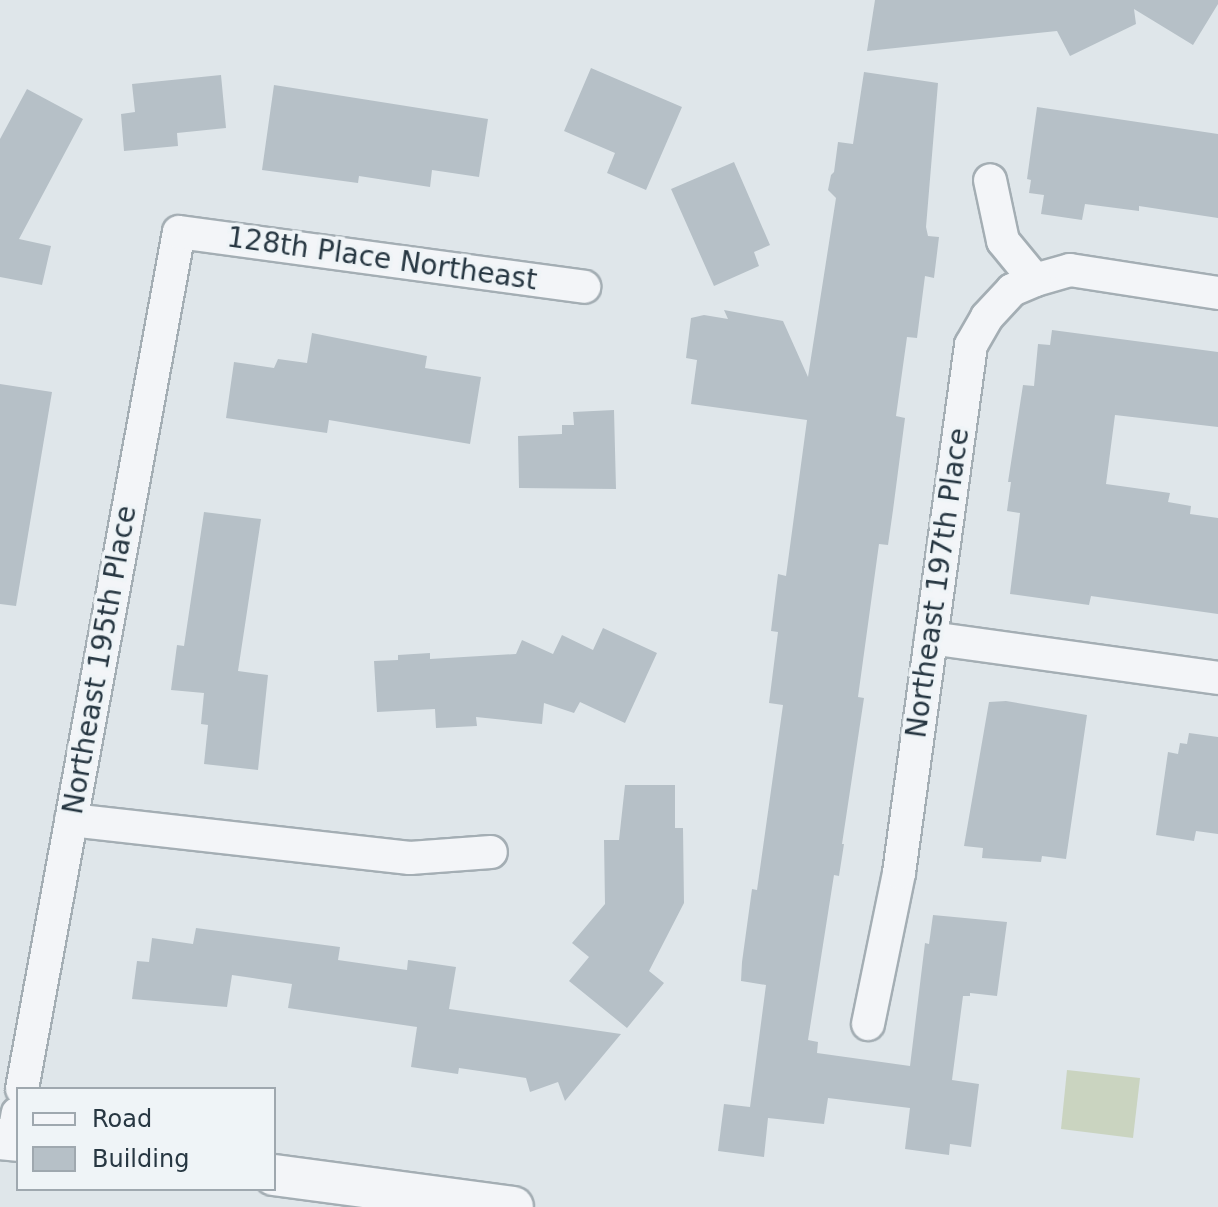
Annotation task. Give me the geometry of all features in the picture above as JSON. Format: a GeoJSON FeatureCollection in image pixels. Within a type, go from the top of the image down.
{"type":"FeatureCollection","features":[{"type":"Feature","properties":{"kind":"street"},"geometry":{"type":"LineString","coordinates":[[990,180],[1003,241],[1035,280],[1070,270],[1218,293]]}},
{"type":"Feature","properties":{"kind":"street","name":"128th Place Northeast"},"geometry":{"type":"LineString","coordinates":[[179,232],[584,287]]}},
{"type":"Feature","properties":{"kind":"street","name":"Northeast 195th Place"},"geometry":{"type":"LineString","coordinates":[[22,1087],[179,232]]}},
{"type":"Feature","properties":{"kind":"street","name":"Northeast 197th Place"},"geometry":{"type":"LineString","coordinates":[[868,1024],[899,873],[971,345],[987,317],[1012,290],[1035,280]]}},
{"type":"Feature","properties":{"kind":"street"},"geometry":{"type":"LineString","coordinates":[[931,638],[1218,678]]}},
{"type":"Feature","properties":{"kind":"street"},"geometry":{"type":"LineString","coordinates":[[71,820],[410,858],[491,852]]}},
{"type":"Feature","properties":{"kind":"street"},"geometry":{"type":"LineString","coordinates":[[276,1175],[513,1207]]}},
{"type":"Feature","properties":{"kind":"green space"},"geometry":{"type":"Polygon","coordinates":[[[1067,1070],[1140,1078],[1133,1138],[1061,1129],[1067,1070]]]}},
{"type":"Feature","properties":{"kind":"building"},"geometry":{"type":"Polygon","coordinates":[[[875,0],[1218,0],[1218,4],[1193,45],[1134,9],[1136,24],[1070,56],[1057,31],[867,51],[875,0]]]}},
{"type":"Feature","properties":{"kind":"building"},"geometry":{"type":"Polygon","coordinates":[[[591,68],[682,107],[646,190],[607,173],[615,153],[564,131],[591,68]]]}},
{"type":"Feature","properties":{"kind":"building"},"geometry":{"type":"Polygon","coordinates":[[[864,72],[938,83],[926,227],[928,236],[939,237],[934,278],[925,276],[917,338],[907,337],[896,416],[905,418],[893,510],[888,545],[879,544],[858,697],[864,698],[844,844],[839,876],[834,875],[808,1040],[818,1042],[817,1053],[910,1066],[925,943],[929,944],[933,915],[1007,922],[997,996],[970,993],[970,996],[963,996],[952,1080],[979,1084],[971,1147],[950,1144],[949,1155],[905,1149],[910,1108],[828,1098],[824,1124],[768,1118],[764,1157],[718,1151],[724,1104],[750,1107],[766,985],[741,981],[742,962],[752,889],[757,890],[783,705],[769,703],[778,632],[771,631],[778,574],[786,576],[807,420],[691,404],[697,360],[686,358],[691,318],[704,315],[728,319],[724,310],[783,321],[808,377],[836,198],[828,190],[838,142],[853,144],[864,72]]]}},
{"type":"Feature","properties":{"kind":"building"},"geometry":{"type":"Polygon","coordinates":[[[221,75],[226,128],[177,133],[178,146],[124,151],[121,114],[135,112],[132,84],[221,75]]]}},
{"type":"Feature","properties":{"kind":"building"},"geometry":{"type":"Polygon","coordinates":[[[274,85],[488,119],[479,177],[432,170],[430,187],[359,176],[358,183],[262,170],[274,85]]]}},
{"type":"Feature","properties":{"kind":"building"},"geometry":{"type":"Polygon","coordinates":[[[27,89],[83,119],[19,239],[51,246],[42,285],[0,277],[0,139],[27,89]]]}},
{"type":"Feature","properties":{"kind":"building"},"geometry":{"type":"Polygon","coordinates":[[[1037,107],[1218,134],[1218,218],[1139,206],[1139,211],[1085,204],[1082,220],[1041,214],[1044,195],[1029,193],[1031,180],[1027,179],[1037,107]]]}},
{"type":"Feature","properties":{"kind":"building"},"geometry":{"type":"Polygon","coordinates":[[[734,162],[770,245],[754,252],[759,266],[714,286],[671,189],[734,162]]]}},
{"type":"Feature","properties":{"kind":"building"},"geometry":{"type":"Polygon","coordinates":[[[1052,330],[1218,352],[1218,427],[1115,415],[1106,484],[1170,493],[1168,502],[1191,506],[1190,514],[1218,518],[1218,614],[1091,596],[1089,605],[1010,594],[1020,513],[1007,511],[1011,482],[1008,482],[1023,385],[1034,386],[1038,344],[1050,345],[1052,330]]]}},
{"type":"Feature","properties":{"kind":"building"},"geometry":{"type":"Polygon","coordinates":[[[312,333],[427,356],[425,368],[481,377],[470,444],[329,420],[327,433],[226,418],[234,362],[274,368],[278,359],[307,363],[312,333]]]}},
{"type":"Feature","properties":{"kind":"building"},"geometry":{"type":"Polygon","coordinates":[[[0,384],[52,392],[16,606],[0,604],[0,384]]]}},
{"type":"Feature","properties":{"kind":"building"},"geometry":{"type":"Polygon","coordinates":[[[614,410],[616,489],[519,488],[518,436],[562,434],[562,425],[574,425],[573,412],[614,410]]]}},
{"type":"Feature","properties":{"kind":"building"},"geometry":{"type":"Polygon","coordinates":[[[204,512],[261,519],[238,671],[268,675],[258,770],[204,764],[208,725],[201,724],[204,693],[171,690],[177,645],[184,646],[204,512]]]}},
{"type":"Feature","properties":{"kind":"building"},"geometry":{"type":"Polygon","coordinates":[[[603,628],[657,653],[625,723],[580,702],[574,713],[544,703],[542,724],[476,717],[477,726],[436,728],[435,709],[377,712],[374,661],[398,660],[398,655],[430,653],[430,659],[516,654],[522,640],[553,654],[562,635],[593,650],[603,628]]]}},
{"type":"Feature","properties":{"kind":"building"},"geometry":{"type":"Polygon","coordinates":[[[1006,701],[1087,715],[1066,859],[1042,856],[1041,862],[982,858],[983,848],[964,846],[989,702],[1006,701]]]}},
{"type":"Feature","properties":{"kind":"building"},"geometry":{"type":"Polygon","coordinates":[[[1189,733],[1218,737],[1218,834],[1196,831],[1194,841],[1156,835],[1168,752],[1178,754],[1180,743],[1187,744],[1189,733]]]}},
{"type":"Feature","properties":{"kind":"building"},"geometry":{"type":"Polygon","coordinates":[[[625,785],[675,785],[675,828],[683,828],[684,903],[649,971],[664,983],[627,1028],[569,981],[589,957],[572,943],[605,904],[604,840],[619,840],[625,785]]]}},
{"type":"Feature","properties":{"kind":"building"},"geometry":{"type":"Polygon","coordinates":[[[196,928],[340,947],[338,960],[407,970],[408,960],[456,967],[449,1009],[621,1034],[565,1101],[558,1082],[530,1092],[526,1078],[459,1068],[458,1074],[411,1067],[417,1027],[288,1008],[292,984],[232,975],[227,1007],[132,999],[137,961],[149,962],[152,938],[193,944],[196,928]]]}}]}
